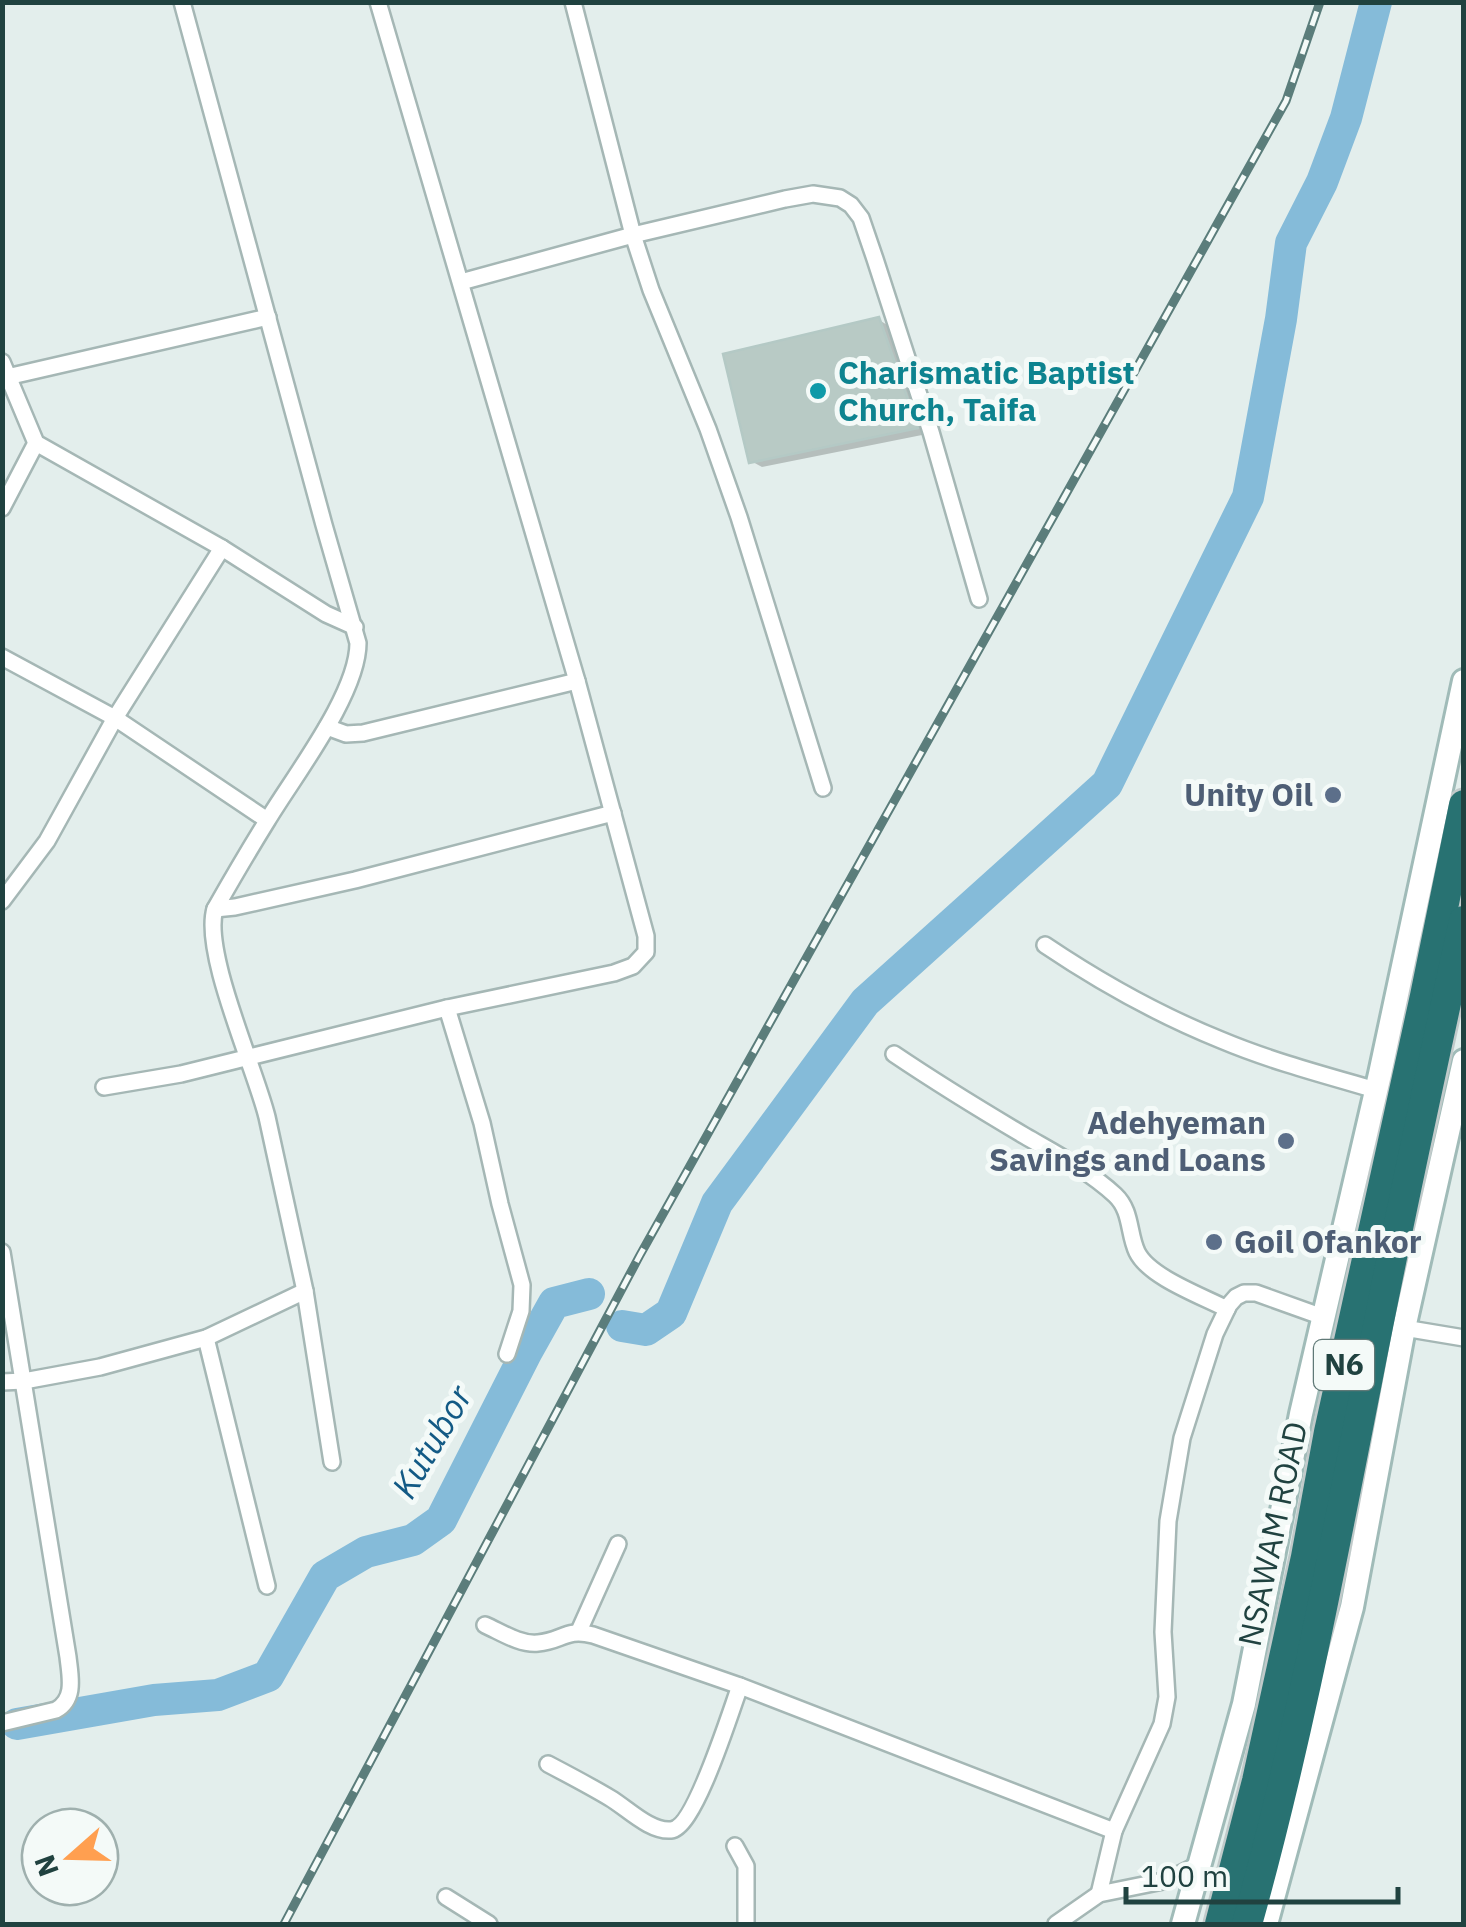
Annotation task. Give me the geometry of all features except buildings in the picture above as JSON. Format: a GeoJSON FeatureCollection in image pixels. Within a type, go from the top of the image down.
{"type":"FeatureCollection","features":[{"type":"Feature","properties":{"kind":"highway","name":"NSAWAM ROAD"},"geometry":{"type":"LineString","coordinates":[[1220,1924],[1257,1782],[1464,805]]}},
{"type":"Feature","properties":{"kind":"highway","name":"NSAWAM ROAD"},"geometry":{"type":"LineString","coordinates":[[1246,1924],[1272,1832],[1316,1638],[1395,1238],[1464,921]]}},
{"type":"Feature","properties":{"kind":"main road"},"geometry":{"type":"LineString","coordinates":[[1183,1924],[1244,1704],[1294,1450],[1464,681]]}},
{"type":"Feature","properties":{"kind":"main road"},"geometry":{"type":"LineString","coordinates":[[1266,1924],[1352,1607],[1404,1328],[1464,1061]]}},
{"type":"Feature","properties":{"kind":"street"},"geometry":{"type":"LineString","coordinates":[[182,2],[355,627],[358,655],[328,726],[215,908],[212,920],[238,1030],[260,1090],[305,1292],[332,1462]]}},
{"type":"Feature","properties":{"kind":"street"},"geometry":{"type":"LineString","coordinates":[[104,1087],[181,1074],[447,1008],[614,973],[633,966],[646,952],[646,936],[578,680],[378,2]]}},
{"type":"Feature","properties":{"kind":"street"},"geometry":{"type":"LineString","coordinates":[[572,2],[633,235],[740,517],[823,788]]}},
{"type":"Feature","properties":{"kind":"street"},"geometry":{"type":"LineString","coordinates":[[461,282],[633,235],[814,194],[840,198],[861,218],[876,259],[980,599]]}},
{"type":"Feature","properties":{"kind":"street"},"geometry":{"type":"LineString","coordinates":[[268,317],[5,370],[36,444],[222,548],[326,614],[355,627]]}},
{"type":"Feature","properties":{"kind":"street"},"geometry":{"type":"LineString","coordinates":[[2,508],[36,444]]}},
{"type":"Feature","properties":{"kind":"street"},"geometry":{"type":"LineString","coordinates":[[2,901],[47,840],[115,718],[222,548]]}},
{"type":"Feature","properties":{"kind":"street"},"geometry":{"type":"LineString","coordinates":[[2,657],[115,718],[268,820]]}},
{"type":"Feature","properties":{"kind":"street"},"geometry":{"type":"LineString","coordinates":[[328,726],[346,734],[363,732],[578,680]]}},
{"type":"Feature","properties":{"kind":"street"},"geometry":{"type":"LineString","coordinates":[[215,908],[355,880],[613,813]]}},
{"type":"Feature","properties":{"kind":"street"},"geometry":{"type":"LineString","coordinates":[[1045,945],[1140,1002],[1224,1042],[1376,1090]]}},
{"type":"Feature","properties":{"kind":"street"},"geometry":{"type":"LineString","coordinates":[[447,1008],[482,1123],[522,1285],[521,1311],[507,1354]]}},
{"type":"Feature","properties":{"kind":"street"},"geometry":{"type":"LineString","coordinates":[[894,1054],[1084,1171],[1119,1198],[1142,1261],[1227,1308]]}},
{"type":"Feature","properties":{"kind":"street"},"geometry":{"type":"LineString","coordinates":[[2,1252],[68,1656],[70,1690],[68,1699],[56,1710],[2,1723]]}},
{"type":"Feature","properties":{"kind":"street"},"geometry":{"type":"LineString","coordinates":[[2,1382],[100,1368],[206,1338],[305,1292]]}},
{"type":"Feature","properties":{"kind":"street"},"geometry":{"type":"LineString","coordinates":[[1099,1894],[1114,1832],[1162,1724],[1167,1697],[1163,1632],[1168,1521],[1182,1438],[1215,1334],[1236,1296],[1256,1292],[1323,1317]]}},
{"type":"Feature","properties":{"kind":"street"},"geometry":{"type":"LineString","coordinates":[[1404,1328],[1464,1338]]}},
{"type":"Feature","properties":{"kind":"street"},"geometry":{"type":"LineString","coordinates":[[206,1338],[266,1586]]}},
{"type":"Feature","properties":{"kind":"street"},"geometry":{"type":"LineString","coordinates":[[579,1631],[618,1544]]}},
{"type":"Feature","properties":{"kind":"street"},"geometry":{"type":"LineString","coordinates":[[485,1625],[537,1644],[579,1631],[740,1686],[1114,1832]]}},
{"type":"Feature","properties":{"kind":"street"},"geometry":{"type":"LineString","coordinates":[[548,1764],[649,1824],[676,1829],[686,1821],[700,1796],[740,1686]]}},
{"type":"Feature","properties":{"kind":"street"},"geometry":{"type":"LineString","coordinates":[[735,1846],[746,1866],[746,1924]]}},
{"type":"Feature","properties":{"kind":"street"},"geometry":{"type":"LineString","coordinates":[[1056,1924],[1099,1894],[1168,1880],[1202,1862]]}},
{"type":"Feature","properties":{"kind":"street"},"geometry":{"type":"LineString","coordinates":[[446,1896],[489,1924]]}},
{"type":"Feature","properties":{"kind":"waterway"},"geometry":{"type":"LineString","coordinates":[[622,1326],[646,1330],[671,1313],[717,1203],[865,1002],[1107,784],[1248,497],[1291,243],[1322,182],[1346,118],[1376,2]]}},
{"type":"Feature","properties":{"kind":"waterway","name":"Kutubor"},"geometry":{"type":"LineString","coordinates":[[17,1724],[154,1700],[218,1695],[268,1676],[325,1576],[366,1552],[413,1540],[441,1520],[554,1303],[589,1294]]}},
{"type":"Feature","properties":{"kind":"railway"},"geometry":{"type":"LineString","coordinates":[[284,1924],[640,1255],[1286,101],[1320,2]]}},
{"type":"Feature","properties":{"kind":"place","name":"Charismatic Baptist Church, Taifa"},"geometry":{"type":"Point","coordinates":[818,391]}},
{"type":"Feature","properties":{"kind":"place","name":"Unity Oil"},"geometry":{"type":"Point","coordinates":[1333,795]}},
{"type":"Feature","properties":{"kind":"place","name":"Adehyeman Savings and Loans"},"geometry":{"type":"Point","coordinates":[1286,1141]}},
{"type":"Feature","properties":{"kind":"place","name":"Goil Ofankor"},"geometry":{"type":"Point","coordinates":[1214,1242]}}]}
